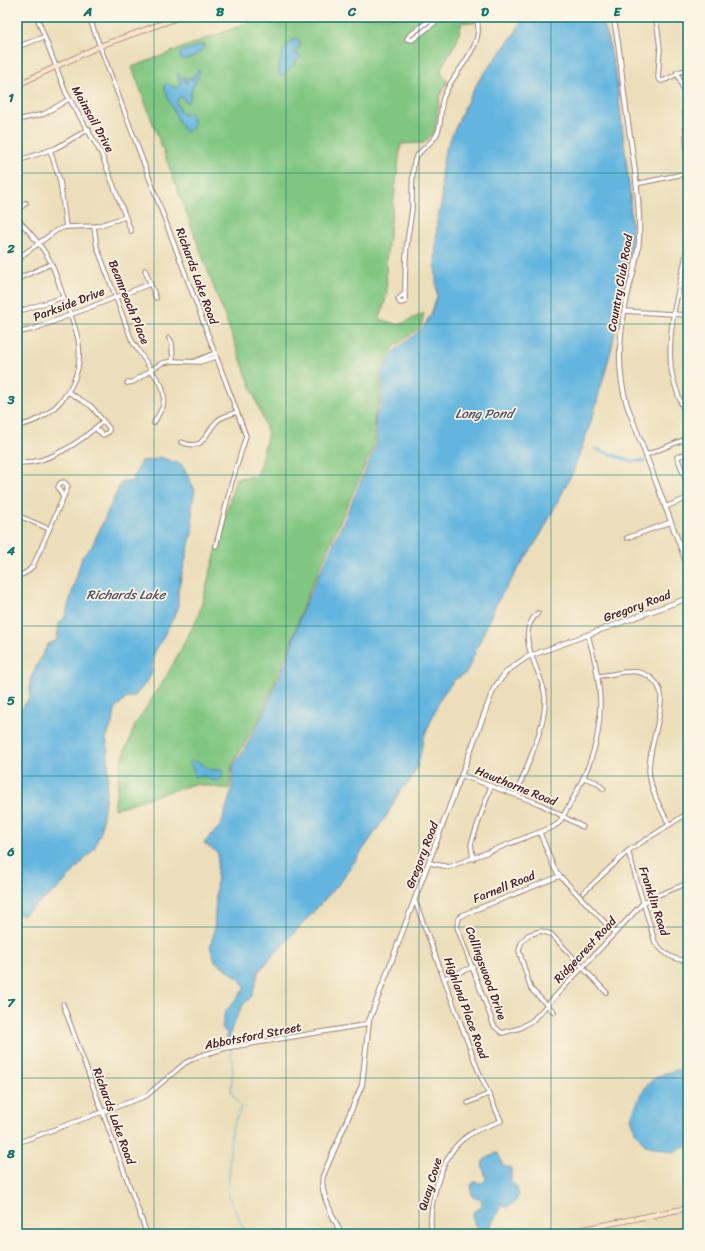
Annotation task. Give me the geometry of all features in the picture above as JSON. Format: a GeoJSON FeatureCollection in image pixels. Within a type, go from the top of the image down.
{"type":"FeatureCollection","features":[{"type":"Feature","properties":{"kind":"main road"},"geometry":{"type":"LineString","coordinates":[[17,85],[100,46],[180,17]]}},
{"type":"Feature","properties":{"kind":"main road"},"geometry":{"type":"LineString","coordinates":[[558,1234],[688,1208]]}},
{"type":"Feature","properties":{"kind":"street","name":"Mainsail Drive"},"geometry":{"type":"LineString","coordinates":[[37,17],[69,99],[89,129],[106,165],[131,231]]}},
{"type":"Feature","properties":{"kind":"street","name":"Richards Lake Road"},"geometry":{"type":"LineString","coordinates":[[89,17],[246,436],[240,458],[232,478],[216,546]]}},
{"type":"Feature","properties":{"kind":"street"},"geometry":{"type":"LineString","coordinates":[[434,17],[409,36],[408,39],[412,40],[442,17]]}},
{"type":"Feature","properties":{"kind":"street"},"geometry":{"type":"LineString","coordinates":[[405,293],[407,243],[412,215],[414,160],[422,149],[436,137],[440,127],[443,97],[451,81],[473,48],[478,33],[478,23],[476,17]]}},
{"type":"Feature","properties":{"kind":"street","name":"Country Club Road"},"geometry":{"type":"LineString","coordinates":[[613,17],[629,121],[639,229],[639,244],[624,310],[620,343],[622,382],[626,400],[688,567]]}},
{"type":"Feature","properties":{"kind":"street"},"geometry":{"type":"LineString","coordinates":[[656,17],[660,48],[658,78],[661,81],[665,81],[677,72],[688,68]]}},
{"type":"Feature","properties":{"kind":"street"},"geometry":{"type":"LineString","coordinates":[[17,47],[44,37]]}},
{"type":"Feature","properties":{"kind":"street"},"geometry":{"type":"LineString","coordinates":[[677,72],[684,92],[688,190]]}},
{"type":"Feature","properties":{"kind":"street"},"geometry":{"type":"LineString","coordinates":[[17,120],[44,114],[69,99]]}},
{"type":"Feature","properties":{"kind":"street"},"geometry":{"type":"LineString","coordinates":[[17,161],[50,150],[89,129]]}},
{"type":"Feature","properties":{"kind":"street"},"geometry":{"type":"LineString","coordinates":[[50,150],[60,181],[66,227]]}},
{"type":"Feature","properties":{"kind":"street"},"geometry":{"type":"LineString","coordinates":[[636,184],[688,173]]}},
{"type":"Feature","properties":{"kind":"street"},"geometry":{"type":"LineString","coordinates":[[17,210],[26,203]]}},
{"type":"Feature","properties":{"kind":"street"},"geometry":{"type":"LineString","coordinates":[[17,253],[19,259],[52,233],[66,227],[94,227],[125,217]]}},
{"type":"Feature","properties":{"kind":"street"},"geometry":{"type":"LineString","coordinates":[[17,218],[38,244],[51,264],[77,333],[79,352],[77,370],[68,392],[57,406],[43,417],[17,426]]}},
{"type":"Feature","properties":{"kind":"street","name":"Beamreach Place"},"geometry":{"type":"LineString","coordinates":[[94,227],[97,247],[134,345],[162,386],[164,396],[161,411],[154,423]]}},
{"type":"Feature","properties":{"kind":"street"},"geometry":{"type":"LineString","coordinates":[[688,246],[674,314],[670,351],[675,388],[688,422]]}},
{"type":"Feature","properties":{"kind":"street"},"geometry":{"type":"LineString","coordinates":[[17,279],[51,264]]}},
{"type":"Feature","properties":{"kind":"street"},"geometry":{"type":"LineString","coordinates":[[145,270],[156,298]]}},
{"type":"Feature","properties":{"kind":"street","name":"Parkside Drive"},"geometry":{"type":"LineString","coordinates":[[17,333],[34,329],[150,284]]}},
{"type":"Feature","properties":{"kind":"street"},"geometry":{"type":"LineString","coordinates":[[17,312],[64,297]]}},
{"type":"Feature","properties":{"kind":"street"},"geometry":{"type":"LineString","coordinates":[[624,310],[688,315]]}},
{"type":"Feature","properties":{"kind":"street"},"geometry":{"type":"LineString","coordinates":[[169,338],[172,343],[173,361]]}},
{"type":"Feature","properties":{"kind":"street"},"geometry":{"type":"LineString","coordinates":[[127,383],[133,382],[162,363],[173,361],[195,361],[215,355]]}},
{"type":"Feature","properties":{"kind":"street"},"geometry":{"type":"LineString","coordinates":[[68,392],[92,406],[109,428],[108,433],[103,435],[95,428]]}},
{"type":"Feature","properties":{"kind":"street"},"geometry":{"type":"LineString","coordinates":[[181,442],[190,445],[200,443],[219,419],[237,412]]}},
{"type":"Feature","properties":{"kind":"street"},"geometry":{"type":"LineString","coordinates":[[17,463],[30,463],[67,449],[95,428],[103,420]]}},
{"type":"Feature","properties":{"kind":"street"},"geometry":{"type":"LineString","coordinates":[[646,454],[688,438]]}},
{"type":"Feature","properties":{"kind":"street"},"geometry":{"type":"LineString","coordinates":[[688,453],[678,456],[688,485]]}},
{"type":"Feature","properties":{"kind":"street"},"geometry":{"type":"LineString","coordinates":[[17,577],[28,572],[33,566],[63,497]]}},
{"type":"Feature","properties":{"kind":"street"},"geometry":{"type":"LineString","coordinates":[[665,507],[688,498]]}},
{"type":"Feature","properties":{"kind":"street"},"geometry":{"type":"LineString","coordinates":[[17,515],[49,529]]}},
{"type":"Feature","properties":{"kind":"street"},"geometry":{"type":"LineString","coordinates":[[627,538],[671,522]]}},
{"type":"Feature","properties":{"kind":"street","name":"Gregory Road"},"geometry":{"type":"LineString","coordinates":[[341,1234],[325,1194],[322,1181],[362,1085],[369,1021],[430,863],[494,688],[507,671],[520,660],[688,598]]}},
{"type":"Feature","properties":{"kind":"street"},"geometry":{"type":"LineString","coordinates":[[17,611],[20,619],[18,624]]}},
{"type":"Feature","properties":{"kind":"street"},"geometry":{"type":"LineString","coordinates":[[516,795],[541,726],[545,708],[543,684],[528,644],[528,631],[533,618],[538,613]]}},
{"type":"Feature","properties":{"kind":"street"},"geometry":{"type":"LineString","coordinates":[[430,863],[450,867],[553,827],[563,817],[584,778],[592,759],[599,724],[600,689],[588,635]]}},
{"type":"Feature","properties":{"kind":"street"},"geometry":{"type":"LineString","coordinates":[[598,676],[636,672],[648,675],[658,686],[661,694],[660,707],[650,756],[649,772],[651,787],[669,824]]}},
{"type":"Feature","properties":{"kind":"street","name":"Hawthorne Road"},"geometry":{"type":"LineString","coordinates":[[461,775],[540,804],[583,827]]}},
{"type":"Feature","properties":{"kind":"street"},"geometry":{"type":"LineString","coordinates":[[584,778],[596,782],[604,789]]}},
{"type":"Feature","properties":{"kind":"street"},"geometry":{"type":"LineString","coordinates":[[473,859],[471,844],[491,786]]}},
{"type":"Feature","properties":{"kind":"street"},"geometry":{"type":"LineString","coordinates":[[584,893],[628,851],[688,813]]}},
{"type":"Feature","properties":{"kind":"street"},"geometry":{"type":"LineString","coordinates":[[540,832],[554,868],[615,933]]}},
{"type":"Feature","properties":{"kind":"street","name":"Franklin Road"},"geometry":{"type":"LineString","coordinates":[[628,851],[655,942],[661,950],[671,957],[688,960]]}},
{"type":"Feature","properties":{"kind":"street","name":"Farnell Road"},"geometry":{"type":"LineString","coordinates":[[458,920],[462,915],[560,876]]}},
{"type":"Feature","properties":{"kind":"street","name":"Ridgecrest Road"},"geometry":{"type":"LineString","coordinates":[[499,1032],[508,1032],[527,1024],[548,1005],[643,904],[651,898],[688,883]]}},
{"type":"Feature","properties":{"kind":"street","name":"Highland Place Road"},"geometry":{"type":"LineString","coordinates":[[415,902],[488,1094],[501,1121]]}},
{"type":"Feature","properties":{"kind":"street","name":"Collingswood Drive"},"geometry":{"type":"LineString","coordinates":[[458,920],[457,927],[472,968],[494,1026],[499,1032]]}},
{"type":"Feature","properties":{"kind":"street"},"geometry":{"type":"LineString","coordinates":[[554,1012],[531,989],[519,957],[521,943],[533,932],[541,931],[551,934],[606,992]]}},
{"type":"Feature","properties":{"kind":"street"},"geometry":{"type":"LineString","coordinates":[[445,978],[472,968]]}},
{"type":"Feature","properties":{"kind":"street","name":"Richards Lake Road"},"geometry":{"type":"LineString","coordinates":[[63,1004],[147,1234]]}},
{"type":"Feature","properties":{"kind":"street","name":"Abbotsford Street"},"geometry":{"type":"LineString","coordinates":[[17,1143],[146,1096],[185,1063],[226,1048],[363,1025],[369,1021]]}},
{"type":"Feature","properties":{"kind":"street"},"geometry":{"type":"LineString","coordinates":[[468,1103],[488,1094]]}},
{"type":"Feature","properties":{"kind":"street","name":"Quay Cove"},"geometry":{"type":"LineString","coordinates":[[432,1234],[430,1222],[431,1209],[450,1154],[457,1144],[467,1136],[501,1121]]}},
{"type":"Feature","properties":{"kind":"green space"},"geometry":{"type":"Polygon","coordinates":[[[263,17],[474,17],[475,23],[462,22],[457,41],[442,66],[441,73],[448,81],[440,96],[435,131],[424,143],[401,144],[386,261],[387,294],[380,319],[399,325],[424,313],[421,327],[394,347],[380,370],[379,404],[374,418],[375,443],[305,601],[288,652],[258,721],[232,765],[229,789],[194,784],[114,809],[121,761],[136,723],[167,675],[198,617],[236,478],[257,476],[268,433],[132,67],[263,17]]]}},
{"type":"Feature","properties":{"kind":"water","name":"Long Pond"},"geometry":{"type":"Polygon","coordinates":[[[524,17],[597,17],[606,31],[616,74],[630,193],[632,238],[612,347],[593,416],[573,472],[541,534],[497,602],[466,673],[454,680],[441,697],[424,737],[418,765],[409,783],[400,790],[386,817],[338,885],[259,971],[252,996],[243,1005],[231,1029],[230,1041],[227,1043],[227,1034],[222,1028],[225,1012],[245,988],[240,979],[215,961],[210,947],[214,933],[218,853],[204,843],[221,825],[231,793],[233,766],[244,750],[260,720],[288,657],[302,611],[342,525],[377,443],[375,417],[381,406],[382,371],[393,352],[423,328],[431,314],[437,296],[435,264],[437,221],[442,201],[441,175],[445,151],[466,104],[479,80],[515,33],[524,17]]]}},
{"type":"Feature","properties":{"kind":"water"},"geometry":{"type":"Polygon","coordinates":[[[299,39],[300,45],[294,56],[299,54],[301,57],[294,62],[295,65],[296,62],[296,65],[291,67],[283,76],[279,75],[283,52],[289,43],[299,39]]]}},
{"type":"Feature","properties":{"kind":"water"},"geometry":{"type":"Polygon","coordinates":[[[205,44],[206,45],[196,55],[184,60],[180,58],[180,53],[183,51],[205,44]]]}},
{"type":"Feature","properties":{"kind":"water"},"geometry":{"type":"Polygon","coordinates":[[[198,70],[200,73],[197,75],[198,77],[192,89],[189,102],[185,102],[184,98],[179,97],[176,103],[179,108],[179,112],[181,111],[183,115],[190,112],[193,118],[193,128],[186,132],[177,117],[164,85],[167,83],[171,87],[174,86],[176,89],[182,81],[178,79],[177,74],[180,74],[181,79],[185,77],[186,83],[191,76],[192,80],[195,78],[193,75],[198,70]]]}},
{"type":"Feature","properties":{"kind":"water","name":"Richards Lake"},"geometry":{"type":"Polygon","coordinates":[[[160,457],[182,465],[195,490],[192,507],[193,529],[178,590],[178,609],[154,654],[152,672],[148,680],[134,697],[127,698],[115,709],[114,718],[106,739],[108,746],[108,777],[101,831],[94,849],[59,888],[23,915],[17,914],[17,715],[30,697],[30,679],[48,644],[57,640],[59,623],[65,617],[82,557],[92,546],[121,483],[132,481],[141,461],[153,460],[160,457]]]}},
{"type":"Feature","properties":{"kind":"water"},"geometry":{"type":"Polygon","coordinates":[[[191,761],[200,763],[211,770],[223,770],[222,778],[219,781],[210,780],[205,776],[194,777],[193,768],[189,763],[191,761]]]}},
{"type":"Feature","properties":{"kind":"water"},"geometry":{"type":"Polygon","coordinates":[[[682,1069],[688,1070],[688,1146],[673,1152],[645,1145],[635,1131],[631,1117],[640,1097],[648,1084],[654,1079],[661,1075],[682,1069]]]}},
{"type":"Feature","properties":{"kind":"water"},"geometry":{"type":"Polygon","coordinates":[[[495,1153],[498,1153],[503,1165],[511,1168],[511,1181],[517,1188],[519,1195],[515,1202],[508,1207],[502,1204],[490,1227],[487,1226],[484,1231],[479,1230],[474,1223],[473,1212],[482,1206],[481,1200],[473,1197],[471,1190],[472,1184],[475,1182],[482,1183],[486,1179],[482,1164],[484,1160],[495,1153]]]}},
{"type":"Feature","properties":{"kind":"waterway"},"geometry":{"type":"LineString","coordinates":[[596,449],[630,461],[644,461]]}},
{"type":"Feature","properties":{"kind":"waterway"},"geometry":{"type":"LineString","coordinates":[[230,1048],[233,1066],[231,1092],[241,1107],[231,1131],[228,1195],[246,1234]]}}]}
